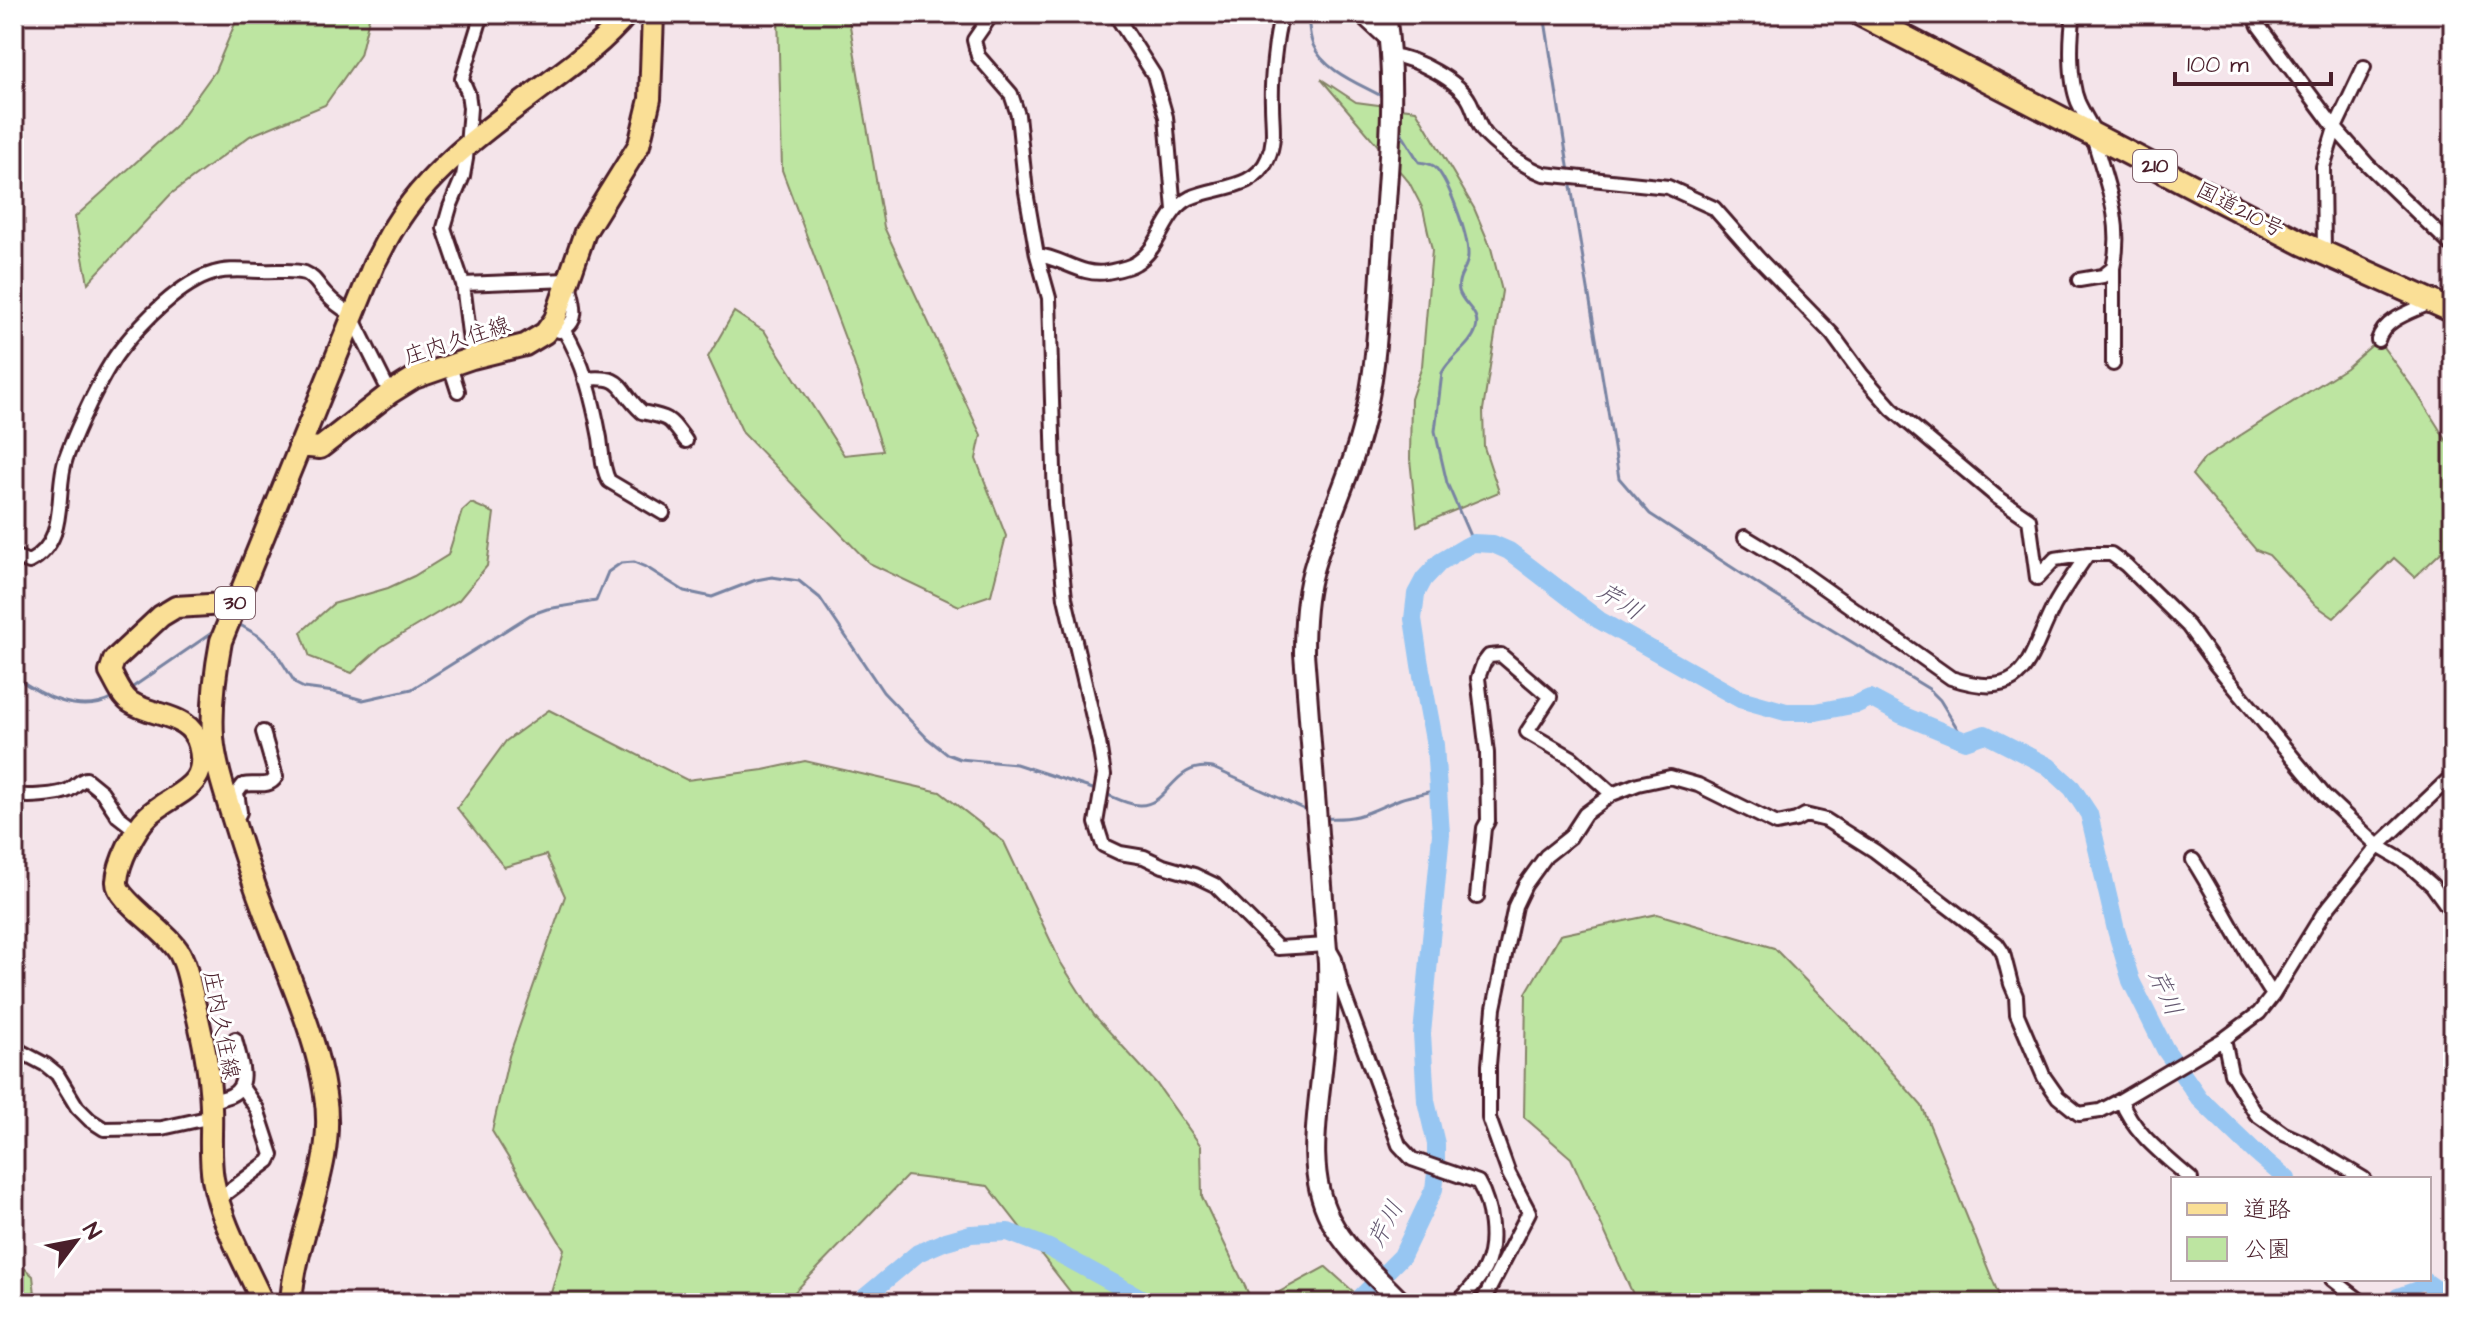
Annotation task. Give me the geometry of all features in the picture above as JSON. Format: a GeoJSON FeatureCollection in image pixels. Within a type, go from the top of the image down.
{"type":"FeatureCollection","features":[{"type":"Feature","properties":{"kind":"highway","name":"国道210号"},"geometry":{"type":"LineString","coordinates":[[1860,14],[2324,254],[2453,311]]}},
{"type":"Feature","properties":{"kind":"main road","name":"30"},"geometry":{"type":"LineString","coordinates":[[211,772],[213,684],[221,641],[374,264],[395,225],[423,189],[467,146],[571,66],[615,29],[627,14]]}},
{"type":"Feature","properties":{"kind":"main road","name":"庄内久住線"},"geometry":{"type":"LineString","coordinates":[[299,446],[320,448],[414,378],[472,358],[525,345],[555,332],[555,319],[585,232],[639,145],[650,99],[653,14]]}},
{"type":"Feature","properties":{"kind":"main road","name":"30"},"geometry":{"type":"LineString","coordinates":[[233,607],[225,604],[176,607],[161,616],[114,660],[110,672],[124,697],[132,704],[178,719],[191,727],[203,761],[234,822],[317,1056],[326,1098],[326,1136],[321,1174],[296,1261],[291,1303]]}},
{"type":"Feature","properties":{"kind":"main road","name":"庄内久住線"},"geometry":{"type":"LineString","coordinates":[[211,772],[147,816],[136,830],[116,883],[120,894],[168,936],[182,956],[205,1047],[212,1109],[212,1175],[217,1200],[263,1303]]}},
{"type":"Feature","properties":{"kind":"street"},"geometry":{"type":"LineString","coordinates":[[472,358],[463,284],[444,228],[463,176],[470,108],[462,79],[482,14]]}},
{"type":"Feature","properties":{"kind":"street"},"geometry":{"type":"LineString","coordinates":[[992,14],[974,40],[978,56],[1011,94],[1018,115],[1026,192],[1037,255],[1049,298],[1055,504],[1065,598],[1104,775],[1096,823],[1103,845],[1120,853],[1144,857],[1215,885],[1278,948],[1327,945]]}},
{"type":"Feature","properties":{"kind":"street"},"geometry":{"type":"LineString","coordinates":[[1115,14],[1154,75],[1166,117],[1174,210]]}},
{"type":"Feature","properties":{"kind":"street"},"geometry":{"type":"LineString","coordinates":[[1037,255],[1074,268],[1103,273],[1136,264],[1156,243],[1174,210],[1189,199],[1254,177],[1267,161],[1275,138],[1273,72],[1282,14]]}},
{"type":"Feature","properties":{"kind":"street"},"geometry":{"type":"LineString","coordinates":[[1386,14],[1391,54],[1387,182],[1377,329],[1368,407],[1351,467],[1309,584],[1304,634],[1327,945],[1328,1007],[1315,1152],[1317,1178],[1322,1198],[1337,1230],[1362,1262],[1402,1303]]}},
{"type":"Feature","properties":{"kind":"street"},"geometry":{"type":"LineString","coordinates":[[2074,14],[2071,34],[2075,90],[2096,135],[2094,140],[2116,221],[2113,364]]}},
{"type":"Feature","properties":{"kind":"street"},"geometry":{"type":"LineString","coordinates":[[2254,14],[2259,26],[2335,128],[2367,164],[2453,247]]}},
{"type":"Feature","properties":{"kind":"street"},"geometry":{"type":"LineString","coordinates":[[1366,16],[1384,37],[1391,54]]}},
{"type":"Feature","properties":{"kind":"street"},"geometry":{"type":"LineString","coordinates":[[1391,54],[1429,68],[1462,90],[1487,136],[1530,169],[1544,174],[1668,187],[1714,208],[1832,334],[1892,409],[1997,497],[2029,519],[2037,578],[2055,559],[2088,554],[2111,554],[2126,565],[2188,626],[2216,665],[2324,795],[2378,846],[2407,863],[2432,885],[2453,914]]}},
{"type":"Feature","properties":{"kind":"street"},"geometry":{"type":"LineString","coordinates":[[2324,254],[2323,167],[2335,128],[2364,67]]}},
{"type":"Feature","properties":{"kind":"street"},"geometry":{"type":"LineString","coordinates":[[2079,280],[2103,276],[2113,268]]}},
{"type":"Feature","properties":{"kind":"street"},"geometry":{"type":"LineString","coordinates":[[14,556],[29,562],[37,559],[52,536],[58,522],[65,460],[120,350],[173,294],[198,278],[231,270],[304,273],[352,317],[390,393]]}},
{"type":"Feature","properties":{"kind":"street"},"geometry":{"type":"LineString","coordinates":[[463,284],[568,280]]}},
{"type":"Feature","properties":{"kind":"street"},"geometry":{"type":"LineString","coordinates":[[2378,340],[2381,330],[2391,322],[2432,302]]}},
{"type":"Feature","properties":{"kind":"street"},"geometry":{"type":"LineString","coordinates":[[555,332],[575,346],[600,437],[604,472],[609,481],[663,513]]}},
{"type":"Feature","properties":{"kind":"street"},"geometry":{"type":"LineString","coordinates":[[450,366],[458,391]]}},
{"type":"Feature","properties":{"kind":"street"},"geometry":{"type":"LineString","coordinates":[[585,379],[614,379],[642,412],[670,419],[686,441]]}},
{"type":"Feature","properties":{"kind":"street"},"geometry":{"type":"LineString","coordinates":[[1745,537],[1790,564],[1951,678],[1977,686],[2003,684],[2022,673],[2055,605],[2088,554]]}},
{"type":"Feature","properties":{"kind":"street"},"geometry":{"type":"LineString","coordinates":[[1477,897],[1484,828],[1488,821],[1487,753],[1478,678],[1489,656],[1501,655],[1550,697],[1527,732],[1572,758],[1612,794]]}},
{"type":"Feature","properties":{"kind":"street"},"geometry":{"type":"LineString","coordinates":[[234,822],[240,812],[237,793],[243,785],[264,785],[273,782],[276,777],[263,732]]}},
{"type":"Feature","properties":{"kind":"street"},"geometry":{"type":"LineString","coordinates":[[1482,1303],[1529,1212],[1509,1174],[1489,1118],[1489,1065],[1494,1008],[1515,906],[1525,885],[1546,856],[1570,837],[1585,814],[1612,794],[1670,777],[1698,785],[1777,824],[1805,815],[1826,820],[1875,851],[1997,944],[2003,953],[2016,996],[2017,1014],[2028,1045],[2058,1097],[2079,1114],[2100,1111],[2121,1100],[2259,1013],[2323,914],[2378,846],[2453,775]]}},
{"type":"Feature","properties":{"kind":"street"},"geometry":{"type":"LineString","coordinates":[[14,794],[21,797],[57,793],[86,779],[102,792],[118,816],[136,830]]}},
{"type":"Feature","properties":{"kind":"street"},"geometry":{"type":"LineString","coordinates":[[2193,860],[2213,891],[2244,952],[2273,995]]}},
{"type":"Feature","properties":{"kind":"street"},"geometry":{"type":"LineString","coordinates":[[1327,945],[1335,959],[1342,989],[1399,1145],[1412,1159],[1478,1182],[1483,1191],[1491,1233],[1490,1257],[1484,1271],[1458,1303]]}},
{"type":"Feature","properties":{"kind":"street"},"geometry":{"type":"LineString","coordinates":[[14,1048],[57,1074],[77,1107],[104,1129],[162,1128],[212,1109],[241,1086],[244,1078],[235,1039]]}},
{"type":"Feature","properties":{"kind":"street"},"geometry":{"type":"LineString","coordinates":[[2219,1041],[2231,1073],[2256,1114],[2284,1134],[2361,1177]]}},
{"type":"Feature","properties":{"kind":"street"},"geometry":{"type":"LineString","coordinates":[[217,1200],[269,1161],[272,1155],[257,1109],[241,1086]]}},
{"type":"Feature","properties":{"kind":"street"},"geometry":{"type":"LineString","coordinates":[[2121,1100],[2139,1131],[2189,1177]]}},
{"type":"Feature","properties":{"kind":"street"},"geometry":{"type":"LineString","coordinates":[[2335,1281],[2362,1302]]}},
{"type":"Feature","properties":{"kind":"green space"},"geometry":{"type":"Polygon","coordinates":[[[239,14],[370,14],[360,55],[325,105],[250,136],[171,194],[88,283],[75,217],[174,128],[215,71],[239,14]]]}},
{"type":"Feature","properties":{"kind":"green space"},"geometry":{"type":"Polygon","coordinates":[[[778,14],[848,14],[884,227],[981,435],[976,459],[1006,536],[991,595],[959,606],[869,563],[743,433],[708,357],[734,312],[765,332],[844,455],[883,451],[852,357],[782,170],[778,14]]]}},
{"type":"Feature","properties":{"kind":"green space"},"geometry":{"type":"Polygon","coordinates":[[[1321,79],[1356,102],[1416,110],[1474,208],[1491,248],[1502,291],[1483,410],[1484,447],[1499,492],[1417,526],[1410,459],[1411,399],[1422,366],[1432,250],[1423,209],[1409,182],[1321,79]]]}},
{"type":"Feature","properties":{"kind":"green space"},"geometry":{"type":"Polygon","coordinates":[[[2378,340],[2453,451],[2453,541],[2415,577],[2394,558],[2334,618],[2314,604],[2269,555],[2256,550],[2192,475],[2205,458],[2346,368],[2378,340]]]}},
{"type":"Feature","properties":{"kind":"green space"},"geometry":{"type":"Polygon","coordinates":[[[471,503],[494,513],[487,566],[459,600],[381,647],[352,673],[310,657],[301,632],[333,604],[388,588],[448,555],[462,511],[471,503]]]}},
{"type":"Feature","properties":{"kind":"green space"},"geometry":{"type":"Polygon","coordinates":[[[549,710],[687,780],[805,761],[940,792],[1004,842],[1061,963],[1094,1015],[1156,1083],[1201,1146],[1202,1197],[1253,1303],[1079,1303],[988,1186],[907,1176],[784,1303],[548,1303],[564,1249],[492,1131],[509,1056],[565,896],[546,855],[504,867],[457,808],[506,741],[549,710]]]}},
{"type":"Feature","properties":{"kind":"green space"},"geometry":{"type":"Polygon","coordinates":[[[1657,914],[1774,948],[1860,1036],[1922,1106],[2002,1303],[1637,1303],[1571,1158],[1524,1117],[1526,993],[1560,935],[1657,914]]]}},
{"type":"Feature","properties":{"kind":"green space"},"geometry":{"type":"Polygon","coordinates":[[[14,1259],[33,1276],[36,1303],[14,1303],[14,1259]]]}},
{"type":"Feature","properties":{"kind":"green space"},"geometry":{"type":"Polygon","coordinates":[[[1325,1267],[1366,1303],[1259,1303],[1325,1267]]]}},
{"type":"Feature","properties":{"kind":"waterway"},"geometry":{"type":"LineString","coordinates":[[1308,14],[1312,41],[1325,62],[1383,97]]}},
{"type":"Feature","properties":{"kind":"waterway"},"geometry":{"type":"LineString","coordinates":[[1544,14],[1569,172]]}},
{"type":"Feature","properties":{"kind":"waterway"},"geometry":{"type":"LineString","coordinates":[[1398,122],[1419,162],[1436,168],[1447,185],[1467,247],[1467,261],[1459,281],[1459,291],[1474,313],[1476,329],[1470,341],[1442,373],[1435,431],[1447,483],[1473,543]]}},
{"type":"Feature","properties":{"kind":"waterway"},"geometry":{"type":"LineString","coordinates":[[1570,180],[1619,478],[1650,514],[1773,594],[1929,689],[1940,700],[1965,741]]}},
{"type":"Feature","properties":{"kind":"waterway","name":"芹川"},"geometry":{"type":"LineString","coordinates":[[1355,1303],[1402,1256],[1434,1189],[1436,1144],[1426,1101],[1422,1034],[1441,834],[1435,745],[1413,619],[1416,594],[1424,579],[1440,562],[1473,543],[1493,544],[1509,551],[1599,620],[1740,699],[1786,712],[1816,712],[1857,704],[1870,698],[1965,741],[1985,734],[2048,766],[2072,788],[2089,814],[2131,981],[2165,1049],[2199,1098],[2285,1177]]}},
{"type":"Feature","properties":{"kind":"waterway"},"geometry":{"type":"LineString","coordinates":[[234,625],[259,636],[275,651],[296,684],[363,700],[412,689],[530,615],[596,601],[608,572],[621,563],[634,562],[684,591],[712,597],[772,577],[799,581],[820,598],[883,692],[927,738],[947,754],[960,759],[1016,764],[1096,790]]}},
{"type":"Feature","properties":{"kind":"waterway"},"geometry":{"type":"LineString","coordinates":[[130,689],[216,630]]}},
{"type":"Feature","properties":{"kind":"waterway"},"geometry":{"type":"LineString","coordinates":[[14,676],[49,696],[74,704],[88,705],[114,698]]}},
{"type":"Feature","properties":{"kind":"waterway"},"geometry":{"type":"LineString","coordinates":[[1103,793],[1130,804],[1149,803],[1158,799],[1188,771],[1213,768],[1310,812]]}},
{"type":"Feature","properties":{"kind":"waterway"},"geometry":{"type":"LineString","coordinates":[[1324,818],[1356,816],[1404,798],[1438,790]]}},
{"type":"Feature","properties":{"kind":"waterway","name":"芹川"},"geometry":{"type":"LineString","coordinates":[[858,1303],[918,1253],[971,1234],[1008,1232],[1049,1248],[1150,1303]]}},
{"type":"Feature","properties":{"kind":"waterway","name":"芹川"},"geometry":{"type":"LineString","coordinates":[[2425,1281],[2453,1301]]}},
{"type":"Feature","properties":{"kind":"waterway"},"geometry":{"type":"LineString","coordinates":[[2396,1294],[2427,1283]]}}]}
